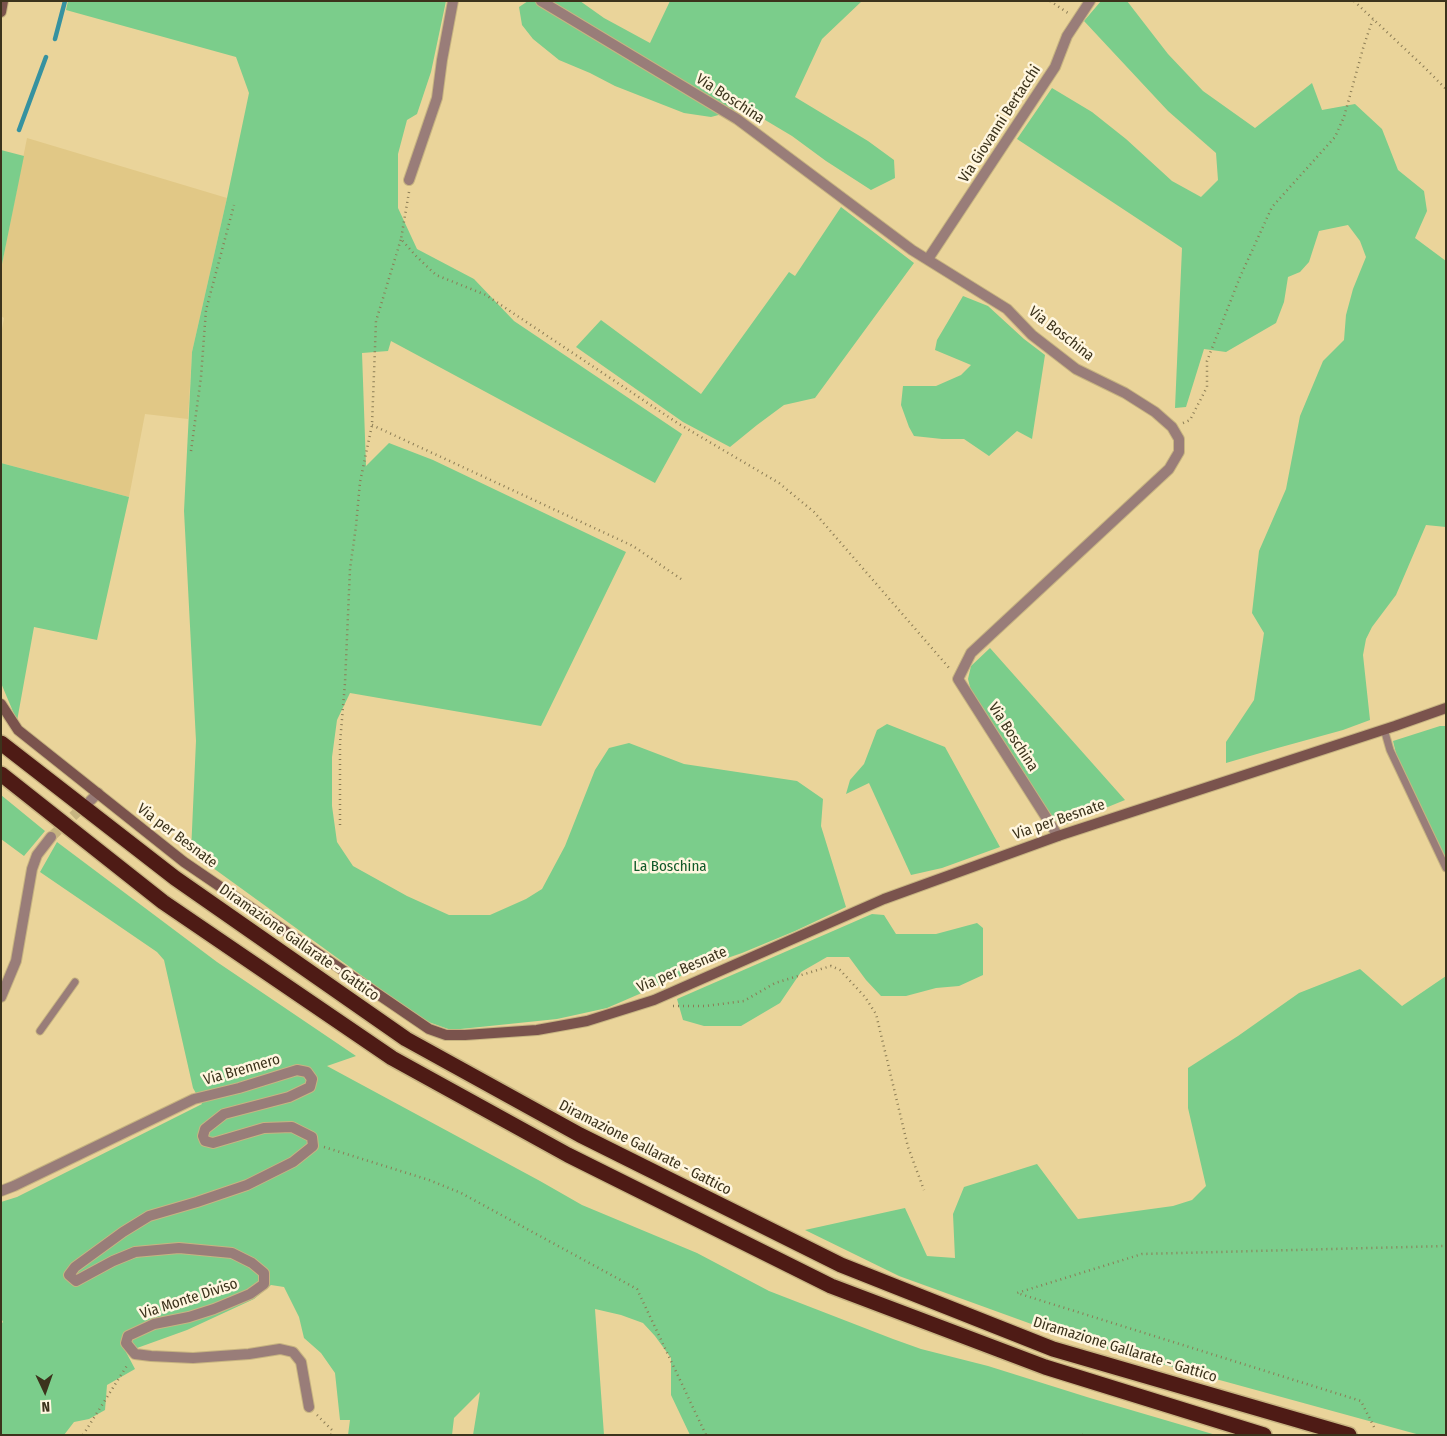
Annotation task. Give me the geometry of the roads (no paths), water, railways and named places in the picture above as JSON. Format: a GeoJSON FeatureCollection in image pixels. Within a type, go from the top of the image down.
{"type":"FeatureCollection","features":[{"type":"Feature","properties":{"kind":"highway","name":"Diramazione Gallarate - Gattico"},"geometry":{"type":"LineString","coordinates":[[1,743],[175,878],[406,1040],[580,1136],[841,1265],[1053,1349],[1349,1435]]}},
{"type":"Feature","properties":{"kind":"highway"},"geometry":{"type":"LineString","coordinates":[[1,774],[163,902],[392,1058],[568,1155],[831,1286],[1045,1367],[1264,1435]]}},
{"type":"Feature","properties":{"kind":"street"},"geometry":{"type":"LineString","coordinates":[[1,12],[3,1]]}},
{"type":"Feature","properties":{"kind":"street"},"geometry":{"type":"LineString","coordinates":[[409,180],[437,98],[453,1]]}},
{"type":"Feature","properties":{"kind":"street","name":"Via Boschina"},"geometry":{"type":"LineString","coordinates":[[541,1],[737,119],[912,250],[1007,309],[1032,335],[1076,369],[1125,393],[1155,412],[1172,428],[1179,439],[1179,452],[1169,469],[971,653],[958,679],[1058,836]]}},
{"type":"Feature","properties":{"kind":"street","name":"Via Giovanni Bertacchi"},"geometry":{"type":"LineString","coordinates":[[928,259],[1050,75],[1067,36],[1090,1]]}},
{"type":"Feature","properties":{"kind":"street","name":"Via per Besnate"},"geometry":{"type":"LineString","coordinates":[[1,704],[18,730],[184,862],[429,1029],[446,1035],[537,1030],[587,1020],[661,996],[884,899],[1058,836],[1446,708]]}},
{"type":"Feature","properties":{"kind":"street"},"geometry":{"type":"LineString","coordinates":[[90,801],[98,793]]}},
{"type":"Feature","properties":{"kind":"street"},"geometry":{"type":"LineString","coordinates":[[1,997],[16,961],[32,869],[37,855],[52,837]]}},
{"type":"Feature","properties":{"kind":"street"},"geometry":{"type":"LineString","coordinates":[[1,970],[11,974]]}},
{"type":"Feature","properties":{"kind":"street","name":"Via Brennero"},"geometry":{"type":"LineString","coordinates":[[1,1191],[194,1099],[239,1088],[297,1070],[307,1072],[312,1079],[310,1087],[289,1097],[224,1114],[205,1130],[203,1136],[205,1141],[213,1143],[264,1128],[292,1127],[312,1137],[313,1146]]}},
{"type":"Feature","properties":{"kind":"street","name":"Via Monte Diviso"},"geometry":{"type":"LineString","coordinates":[[309,1407],[302,1362],[293,1352],[280,1349],[249,1354],[193,1358],[135,1354],[126,1343],[128,1336],[154,1324],[214,1310],[250,1294],[264,1284],[264,1273],[252,1263],[232,1253],[179,1248],[135,1252],[113,1260],[76,1281],[69,1275],[74,1268],[123,1232],[149,1216],[197,1202],[247,1184],[293,1162],[313,1146]]}},
{"type":"Feature","properties":{"kind":"lane"},"geometry":{"type":"LineString","coordinates":[[1384,729],[1390,750],[1446,868]]}},
{"type":"Feature","properties":{"kind":"lane"},"geometry":{"type":"LineString","coordinates":[[40,1031],[75,982]]}},
{"type":"Feature","properties":{"kind":"waterway"},"geometry":{"type":"LineString","coordinates":[[55,39],[65,1]]}},
{"type":"Feature","properties":{"kind":"waterway"},"geometry":{"type":"LineString","coordinates":[[19,130],[46,57]]}},
{"type":"Feature","properties":{"kind":"tunnel"},"geometry":{"type":"LineString","coordinates":[[51,837],[87,803]]}},
{"type":"Feature","properties":{"kind":"park label","name":"La Boschina"},"geometry":{"type":"Point","coordinates":[670,867]}}]}
